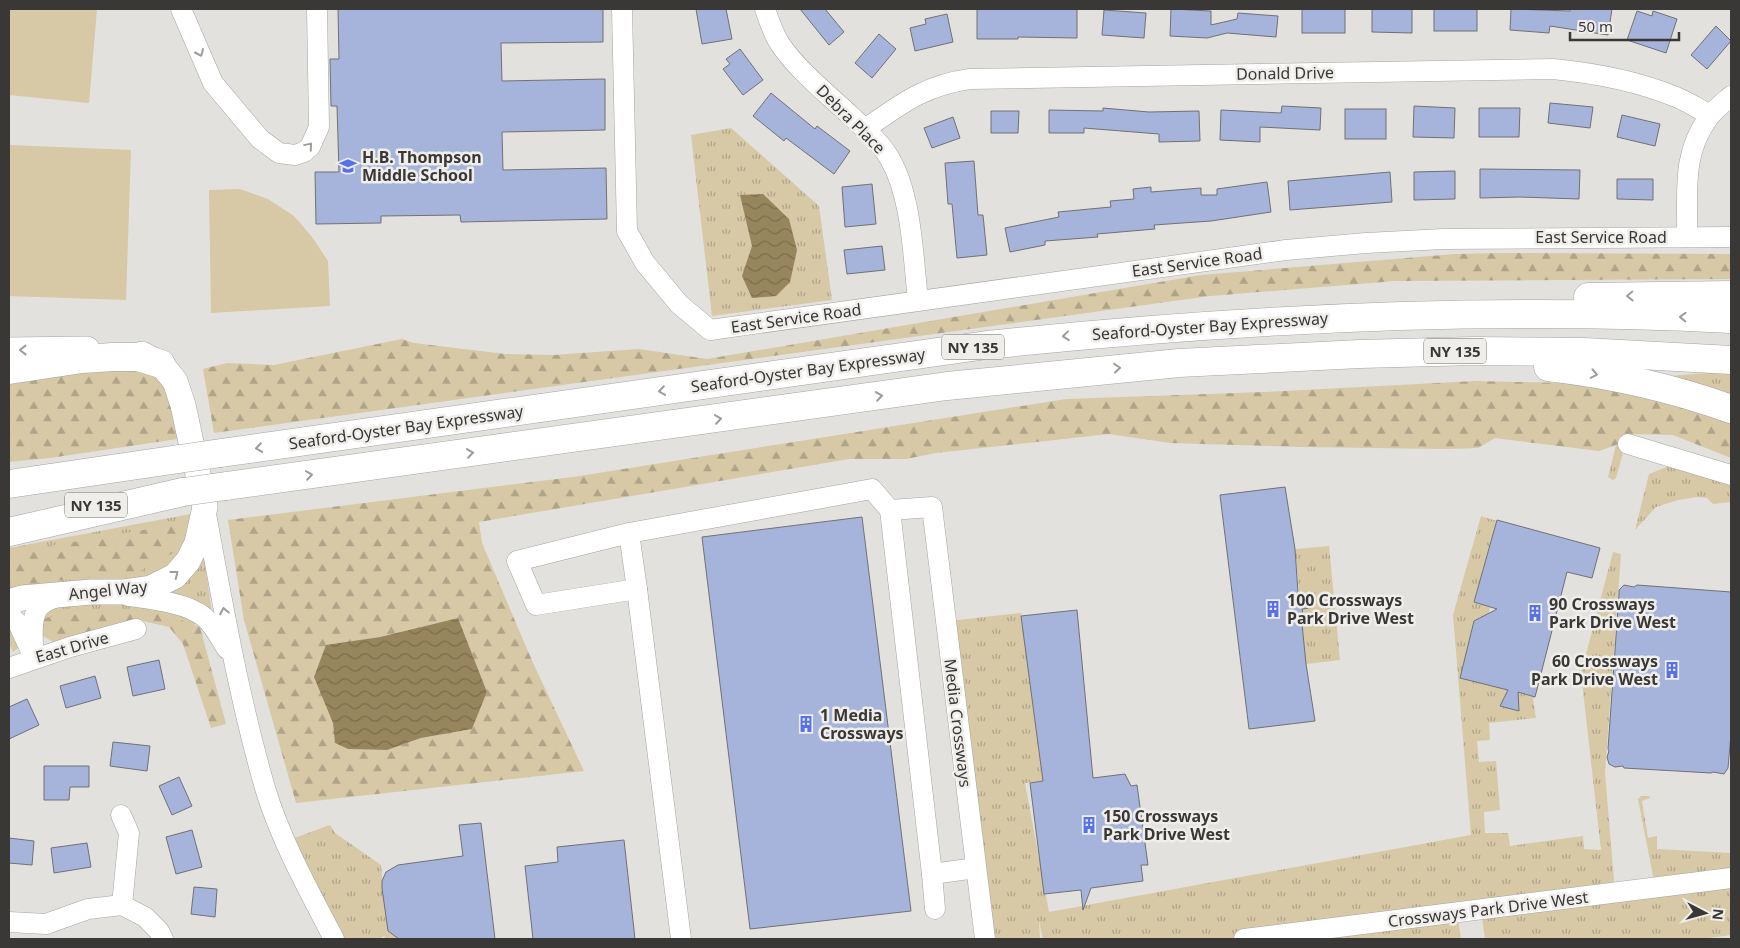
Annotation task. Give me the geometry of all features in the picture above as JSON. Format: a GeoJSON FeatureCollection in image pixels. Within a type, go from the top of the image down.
{"type":"FeatureCollection","features":[{"type":"Feature","properties":{"kind":"highway"},"geometry":{"type":"LineString","coordinates":[[1233,323],[1327,310],[1423,303],[1548,298],[1731,295]]}},
{"type":"Feature","properties":{"kind":"highway","name":"Seaford-Oyster Bay Expressway"},"geometry":{"type":"LineString","coordinates":[[9,484],[987,345],[1100,333],[1344,317],[1460,314],[1731,319]]}},
{"type":"Feature","properties":{"kind":"highway","name":"Seaford-Oyster Bay Expressway"},"geometry":{"type":"LineString","coordinates":[[9,517],[194,500],[226,486],[947,386],[1179,362],[1350,354],[1474,351],[1584,352],[1731,360]]}},
{"type":"Feature","properties":{"kind":"highway"},"geometry":{"type":"LineString","coordinates":[[9,370],[82,359],[113,357],[138,357],[161,364]]}},
{"type":"Feature","properties":{"kind":"highway"},"geometry":{"type":"LineString","coordinates":[[1179,362],[1515,363],[1577,370],[1640,382],[1731,409]]}},
{"type":"Feature","properties":{"kind":"highway"},"geometry":{"type":"LineString","coordinates":[[9,472],[180,459]]}},
{"type":"Feature","properties":{"kind":"highway"},"geometry":{"type":"LineString","coordinates":[[9,532],[194,500]]}},
{"type":"Feature","properties":{"kind":"main road"},"geometry":{"type":"LineString","coordinates":[[9,350],[107,349],[139,353],[161,364]]}},
{"type":"Feature","properties":{"kind":"main road","name":"Angel Way"},"geometry":{"type":"LineString","coordinates":[[9,602],[22,598],[91,592],[123,592],[151,588],[175,576],[188,561],[198,543],[183,405],[175,381],[161,364]]}},
{"type":"Feature","properties":{"kind":"street"},"geometry":{"type":"LineString","coordinates":[[181,9],[213,83],[260,139],[279,153],[295,155],[304,152],[310,147],[319,127],[317,9]]}},
{"type":"Feature","properties":{"kind":"street","name":"East Service Road"},"geometry":{"type":"LineString","coordinates":[[622,9],[628,231],[645,263],[679,304],[710,330],[1286,250],[1366,243],[1462,239],[1731,237]]}},
{"type":"Feature","properties":{"kind":"street","name":"Debra Place"},"geometry":{"type":"LineString","coordinates":[[765,9],[780,45],[804,72],[865,128],[890,159],[901,181],[907,208],[918,300]]}},
{"type":"Feature","properties":{"kind":"street","name":"Donald Drive"},"geometry":{"type":"LineString","coordinates":[[865,128],[906,100],[926,90],[949,82],[970,79],[1533,69],[1590,73],[1642,85],[1677,98],[1710,115]]}},
{"type":"Feature","properties":{"kind":"street"},"geometry":{"type":"LineString","coordinates":[[1688,237],[1688,173],[1690,155],[1698,133],[1710,115],[1731,96]]}},
{"type":"Feature","properties":{"kind":"street"},"geometry":{"type":"LineString","coordinates":[[1628,444],[1731,475]]}},
{"type":"Feature","properties":{"kind":"street"},"geometry":{"type":"LineString","coordinates":[[637,589],[536,605],[517,561],[629,533],[872,489],[890,510],[935,909]]}},
{"type":"Feature","properties":{"kind":"street"},"geometry":{"type":"LineString","coordinates":[[194,500],[266,789],[290,850],[334,939]]}},
{"type":"Feature","properties":{"kind":"street","name":"Media Crossways"},"geometry":{"type":"LineString","coordinates":[[890,510],[932,507],[985,939]]}},
{"type":"Feature","properties":{"kind":"street"},"geometry":{"type":"LineString","coordinates":[[629,533],[681,939]]}},
{"type":"Feature","properties":{"kind":"street"},"geometry":{"type":"LineString","coordinates":[[91,592],[148,598],[196,611],[214,628],[233,659]]}},
{"type":"Feature","properties":{"kind":"street"},"geometry":{"type":"LineString","coordinates":[[34,658],[32,636],[34,618],[40,605],[60,595]]}},
{"type":"Feature","properties":{"kind":"street"},"geometry":{"type":"LineString","coordinates":[[9,614],[19,625],[34,658]]}},
{"type":"Feature","properties":{"kind":"street","name":"East Drive"},"geometry":{"type":"LineString","coordinates":[[9,668],[34,658],[136,630]]}},
{"type":"Feature","properties":{"kind":"street"},"geometry":{"type":"LineString","coordinates":[[121,814],[129,833],[122,905]]}},
{"type":"Feature","properties":{"kind":"street"},"geometry":{"type":"LineString","coordinates":[[932,874],[976,868]]}},
{"type":"Feature","properties":{"kind":"street","name":"Crossways Park Drive West"},"geometry":{"type":"LineString","coordinates":[[1244,939],[1731,878]]}},
{"type":"Feature","properties":{"kind":"street"},"geometry":{"type":"LineString","coordinates":[[9,922],[46,924],[88,909],[122,905],[145,917],[159,931],[163,939]]}},
{"type":"Feature","properties":{"kind":"green space"},"geometry":{"type":"Polygon","coordinates":[[[9,9],[97,9],[89,103],[9,95],[9,9]]]}},
{"type":"Feature","properties":{"kind":"green space"},"geometry":{"type":"Polygon","coordinates":[[[731,128],[819,206],[832,300],[712,316],[691,135],[731,128]]]}},
{"type":"Feature","properties":{"kind":"green space"},"geometry":{"type":"Polygon","coordinates":[[[9,145],[131,150],[126,300],[9,296],[9,145]]]}},
{"type":"Feature","properties":{"kind":"green space"},"geometry":{"type":"Polygon","coordinates":[[[240,189],[268,199],[294,216],[312,237],[328,261],[330,306],[211,313],[209,190],[240,189]]]}},
{"type":"Feature","properties":{"kind":"green space"},"geometry":{"type":"Polygon","coordinates":[[[1455,254],[1731,254],[1731,279],[1395,281],[1210,296],[214,433],[203,369],[227,363],[274,365],[402,339],[414,343],[505,354],[553,355],[639,349],[707,359],[1201,275],[1455,254]]]}},
{"type":"Feature","properties":{"kind":"green space"},"geometry":{"type":"Polygon","coordinates":[[[141,364],[169,387],[184,438],[50,458],[9,462],[9,379],[141,364]]]}},
{"type":"Feature","properties":{"kind":"green space"},"geometry":{"type":"Polygon","coordinates":[[[1731,371],[1731,398],[1670,376],[1731,371]]]}},
{"type":"Feature","properties":{"kind":"green space"},"geometry":{"type":"Polygon","coordinates":[[[1475,381],[1651,385],[1731,409],[1731,458],[1673,435],[1634,434],[1616,445],[1599,451],[1495,438],[1478,448],[1447,449],[1170,443],[1109,434],[936,453],[906,459],[849,459],[479,522],[482,543],[533,663],[584,771],[296,803],[244,620],[228,520],[573,477],[1066,399],[1265,392],[1475,381]],[[458,618],[380,637],[326,646],[335,743],[348,749],[387,750],[421,738],[472,729],[487,692],[458,618]]]}},
{"type":"Feature","properties":{"kind":"green space"},"geometry":{"type":"Polygon","coordinates":[[[1627,438],[1616,478],[1613,480],[1608,477],[1616,445],[1627,438]]]}},
{"type":"Feature","properties":{"kind":"green space"},"geometry":{"type":"Polygon","coordinates":[[[1670,457],[1731,476],[1731,502],[1713,504],[1707,498],[1697,497],[1678,500],[1656,507],[1635,530],[1649,474],[1667,467],[1670,457]]]}},
{"type":"Feature","properties":{"kind":"green space"},"geometry":{"type":"Polygon","coordinates":[[[196,513],[198,526],[161,578],[9,597],[9,548],[196,513]]]}},
{"type":"Feature","properties":{"kind":"green space"},"geometry":{"type":"Polygon","coordinates":[[[1481,516],[1497,521],[1474,602],[1490,607],[1487,622],[1460,677],[1535,697],[1533,699],[1536,718],[1489,723],[1490,740],[1477,741],[1479,762],[1496,761],[1500,810],[1484,812],[1485,833],[1508,833],[1510,846],[1583,836],[1584,849],[1601,850],[1581,673],[1613,552],[1621,554],[1605,773],[1615,892],[1655,886],[1638,799],[1641,796],[1649,796],[1650,798],[1642,801],[1648,838],[1657,836],[1657,849],[1731,853],[1731,935],[1701,939],[1485,939],[1481,910],[1457,913],[1461,939],[1325,939],[1324,930],[1257,939],[1043,939],[1039,921],[1040,939],[986,939],[949,621],[1021,613],[1043,781],[1025,783],[1049,912],[1471,835],[1453,615],[1481,516]]]}},
{"type":"Feature","properties":{"kind":"green space"},"geometry":{"type":"Polygon","coordinates":[[[184,523],[189,533],[173,553],[138,572],[9,586],[9,553],[184,523]]]}},
{"type":"Feature","properties":{"kind":"green space"},"geometry":{"type":"Polygon","coordinates":[[[1329,546],[1340,660],[1306,664],[1295,549],[1329,546]]]}},
{"type":"Feature","properties":{"kind":"green space"},"geometry":{"type":"Polygon","coordinates":[[[204,556],[212,614],[171,597],[171,589],[204,556]]]}},
{"type":"Feature","properties":{"kind":"green space"},"geometry":{"type":"Polygon","coordinates":[[[126,602],[204,621],[193,625],[162,613],[41,621],[53,605],[126,602]]]}},
{"type":"Feature","properties":{"kind":"green space"},"geometry":{"type":"Polygon","coordinates":[[[101,612],[162,613],[200,627],[226,724],[211,728],[183,644],[169,627],[134,619],[57,644],[43,636],[41,621],[49,617],[101,612]]]}},
{"type":"Feature","properties":{"kind":"green space"},"geometry":{"type":"Polygon","coordinates":[[[9,622],[19,642],[18,648],[13,652],[9,644],[9,622]]]}},
{"type":"Feature","properties":{"kind":"green space"},"geometry":{"type":"Polygon","coordinates":[[[330,825],[335,833],[381,865],[388,931],[399,939],[386,939],[384,936],[379,939],[336,939],[286,841],[330,825]]]}},
{"type":"Feature","properties":{"kind":"water"},"geometry":{"type":"Polygon","coordinates":[[[763,194],[789,219],[797,250],[790,282],[776,296],[752,298],[742,276],[752,246],[740,195],[763,194]]]}},
{"type":"Feature","properties":{"kind":"water"},"geometry":{"type":"Polygon","coordinates":[[[458,618],[487,692],[472,729],[421,738],[387,750],[348,749],[335,743],[333,723],[314,677],[326,645],[380,637],[458,618]]]}},
{"type":"Feature","properties":{"kind":"building"},"geometry":{"type":"Polygon","coordinates":[[[338,9],[603,9],[603,42],[501,43],[502,81],[605,79],[605,130],[502,132],[503,170],[606,168],[607,219],[461,222],[460,215],[381,216],[381,223],[316,224],[315,172],[339,172],[337,106],[331,106],[330,59],[339,59],[338,9]]]}},
{"type":"Feature","properties":{"kind":"building"},"geometry":{"type":"Polygon","coordinates":[[[696,9],[726,9],[732,39],[702,44],[696,9]]]}},
{"type":"Feature","properties":{"kind":"building"},"geometry":{"type":"Polygon","coordinates":[[[800,9],[825,9],[844,32],[829,45],[800,9]]]}},
{"type":"Feature","properties":{"kind":"building"},"geometry":{"type":"Polygon","coordinates":[[[977,9],[1077,9],[1077,38],[1018,37],[1018,39],[977,39],[977,9]]]}},
{"type":"Feature","properties":{"kind":"building"},"geometry":{"type":"Polygon","coordinates":[[[1171,9],[1211,11],[1211,25],[1237,19],[1238,13],[1278,16],[1276,37],[1227,33],[1207,38],[1170,36],[1171,9]]]}},
{"type":"Feature","properties":{"kind":"building"},"geometry":{"type":"Polygon","coordinates":[[[1302,9],[1345,9],[1345,33],[1302,33],[1302,9]]]}},
{"type":"Feature","properties":{"kind":"building"},"geometry":{"type":"Polygon","coordinates":[[[1372,9],[1412,9],[1412,33],[1372,32],[1372,9]]]}},
{"type":"Feature","properties":{"kind":"building"},"geometry":{"type":"Polygon","coordinates":[[[1434,9],[1477,9],[1477,31],[1434,31],[1434,9]]]}},
{"type":"Feature","properties":{"kind":"building"},"geometry":{"type":"Polygon","coordinates":[[[1511,9],[1570,11],[1571,9],[1612,9],[1608,35],[1550,26],[1549,33],[1510,30],[1511,9]]]}},
{"type":"Feature","properties":{"kind":"building"},"geometry":{"type":"Polygon","coordinates":[[[1104,10],[1146,13],[1144,38],[1102,35],[1104,10]]]}},
{"type":"Feature","properties":{"kind":"building"},"geometry":{"type":"Polygon","coordinates":[[[1637,11],[1652,16],[1653,11],[1677,19],[1666,53],[1627,40],[1637,11]]]}},
{"type":"Feature","properties":{"kind":"building"},"geometry":{"type":"Polygon","coordinates":[[[947,14],[953,42],[915,51],[910,28],[926,24],[925,19],[947,14]]]}},
{"type":"Feature","properties":{"kind":"building"},"geometry":{"type":"Polygon","coordinates":[[[1716,26],[1731,41],[1707,69],[1691,55],[1716,26]]]}},
{"type":"Feature","properties":{"kind":"building"},"geometry":{"type":"Polygon","coordinates":[[[879,34],[896,49],[872,78],[855,63],[879,34]]]}},
{"type":"Feature","properties":{"kind":"building"},"geometry":{"type":"Polygon","coordinates":[[[740,49],[763,80],[743,95],[723,69],[730,64],[726,59],[740,49]]]}},
{"type":"Feature","properties":{"kind":"building"},"geometry":{"type":"Polygon","coordinates":[[[771,93],[815,129],[817,126],[850,151],[834,174],[786,138],[784,141],[753,116],[771,93]]]}},
{"type":"Feature","properties":{"kind":"building"},"geometry":{"type":"Polygon","coordinates":[[[1550,103],[1593,107],[1590,128],[1548,123],[1550,103]]]}},
{"type":"Feature","properties":{"kind":"building"},"geometry":{"type":"Polygon","coordinates":[[[1282,106],[1321,108],[1320,130],[1260,127],[1260,142],[1220,140],[1221,110],[1281,113],[1282,106]]]}},
{"type":"Feature","properties":{"kind":"building"},"geometry":{"type":"Polygon","coordinates":[[[1414,106],[1455,108],[1454,138],[1413,137],[1414,106]]]}},
{"type":"Feature","properties":{"kind":"building"},"geometry":{"type":"Polygon","coordinates":[[[1103,108],[1149,112],[1199,111],[1200,141],[1159,142],[1159,134],[1084,128],[1084,133],[1049,133],[1049,110],[1103,111],[1103,108]]]}},
{"type":"Feature","properties":{"kind":"building"},"geometry":{"type":"Polygon","coordinates":[[[1479,108],[1520,108],[1519,137],[1479,137],[1479,108]]]}},
{"type":"Feature","properties":{"kind":"building"},"geometry":{"type":"Polygon","coordinates":[[[1345,109],[1386,109],[1386,139],[1345,139],[1345,109]]]}},
{"type":"Feature","properties":{"kind":"building"},"geometry":{"type":"Polygon","coordinates":[[[991,111],[1019,111],[1018,133],[991,133],[991,111]]]}},
{"type":"Feature","properties":{"kind":"building"},"geometry":{"type":"Polygon","coordinates":[[[1622,115],[1660,124],[1655,146],[1617,137],[1622,115]]]}},
{"type":"Feature","properties":{"kind":"building"},"geometry":{"type":"Polygon","coordinates":[[[953,117],[960,138],[932,148],[924,128],[953,117]]]}},
{"type":"Feature","properties":{"kind":"building"},"geometry":{"type":"Polygon","coordinates":[[[974,161],[978,215],[983,215],[987,255],[957,258],[952,204],[948,204],[945,163],[974,161]]]}},
{"type":"Feature","properties":{"kind":"building"},"geometry":{"type":"Polygon","coordinates":[[[1480,169],[1580,170],[1579,199],[1480,198],[1480,169]]]}},
{"type":"Feature","properties":{"kind":"building"},"geometry":{"type":"Polygon","coordinates":[[[1455,171],[1455,199],[1414,200],[1414,172],[1455,171]]]}},
{"type":"Feature","properties":{"kind":"building"},"geometry":{"type":"Polygon","coordinates":[[[1390,172],[1392,202],[1290,210],[1288,181],[1390,172]]]}},
{"type":"Feature","properties":{"kind":"building"},"geometry":{"type":"Polygon","coordinates":[[[1617,179],[1653,179],[1653,200],[1617,199],[1617,179]]]}},
{"type":"Feature","properties":{"kind":"building"},"geometry":{"type":"Polygon","coordinates":[[[1267,182],[1271,212],[1211,221],[1154,225],[1155,229],[1097,234],[1098,237],[1045,241],[1045,245],[1010,252],[1005,228],[1059,217],[1058,212],[1111,207],[1110,201],[1134,199],[1133,189],[1151,187],[1151,192],[1201,188],[1201,195],[1217,195],[1217,189],[1267,182]]]}},
{"type":"Feature","properties":{"kind":"building"},"geometry":{"type":"Polygon","coordinates":[[[872,184],[876,224],[845,227],[842,187],[872,184]]]}},
{"type":"Feature","properties":{"kind":"building"},"geometry":{"type":"Polygon","coordinates":[[[882,246],[885,270],[847,274],[844,250],[882,246]]]}},
{"type":"Feature","properties":{"kind":"building","name":"100 Crossways Park Drive West"},"geometry":{"type":"Polygon","coordinates":[[[1285,487],[1295,549],[1298,593],[1300,593],[1301,598],[1310,596],[1311,608],[1302,609],[1303,614],[1301,614],[1306,664],[1315,721],[1249,729],[1220,495],[1285,487]]]}},
{"type":"Feature","properties":{"kind":"building","name":"1 Media Crossways"},"geometry":{"type":"Polygon","coordinates":[[[862,517],[911,911],[750,929],[702,537],[862,517]]]}},
{"type":"Feature","properties":{"kind":"building","name":"90 Crossways Park Drive West"},"geometry":{"type":"Polygon","coordinates":[[[1497,520],[1600,548],[1592,578],[1567,572],[1535,697],[1518,692],[1519,711],[1500,706],[1508,690],[1460,678],[1474,621],[1497,609],[1474,602],[1497,520]]]}},
{"type":"Feature","properties":{"kind":"building","name":"60 Crossways Park Drive West"},"geometry":{"type":"Polygon","coordinates":[[[1624,585],[1731,592],[1731,734],[1728,768],[1724,774],[1624,768],[1623,766],[1615,767],[1609,764],[1607,757],[1609,751],[1619,590],[1624,585]]]}},
{"type":"Feature","properties":{"kind":"building"},"geometry":{"type":"Polygon","coordinates":[[[1077,610],[1093,778],[1125,774],[1131,786],[1137,785],[1148,865],[1141,865],[1143,881],[1091,888],[1083,910],[1081,890],[1044,894],[1030,783],[1043,781],[1021,616],[1077,610]]]}},
{"type":"Feature","properties":{"kind":"building"},"geometry":{"type":"Polygon","coordinates":[[[159,660],[165,689],[133,696],[127,667],[159,660]]]}},
{"type":"Feature","properties":{"kind":"building"},"geometry":{"type":"Polygon","coordinates":[[[95,676],[101,698],[66,708],[60,686],[95,676]]]}},
{"type":"Feature","properties":{"kind":"building"},"geometry":{"type":"Polygon","coordinates":[[[27,699],[39,725],[9,739],[9,707],[27,699]]]}},
{"type":"Feature","properties":{"kind":"building"},"geometry":{"type":"Polygon","coordinates":[[[113,742],[150,746],[147,771],[110,766],[113,742]]]}},
{"type":"Feature","properties":{"kind":"building"},"geometry":{"type":"Polygon","coordinates":[[[44,766],[89,766],[89,787],[70,787],[69,800],[44,800],[44,766]]]}},
{"type":"Feature","properties":{"kind":"building"},"geometry":{"type":"Polygon","coordinates":[[[179,777],[192,806],[172,815],[159,786],[179,777]]]}},
{"type":"Feature","properties":{"kind":"building"},"geometry":{"type":"Polygon","coordinates":[[[481,823],[495,939],[399,939],[388,931],[382,888],[382,881],[386,872],[398,865],[463,856],[459,825],[481,823]]]}},
{"type":"Feature","properties":{"kind":"building"},"geometry":{"type":"Polygon","coordinates":[[[192,830],[202,867],[176,874],[166,837],[192,830]]]}},
{"type":"Feature","properties":{"kind":"building"},"geometry":{"type":"Polygon","coordinates":[[[9,838],[34,841],[32,865],[9,863],[9,838]]]}},
{"type":"Feature","properties":{"kind":"building"},"geometry":{"type":"Polygon","coordinates":[[[624,840],[635,939],[533,939],[525,866],[558,862],[557,847],[624,840]]]}},
{"type":"Feature","properties":{"kind":"building"},"geometry":{"type":"Polygon","coordinates":[[[87,843],[91,867],[54,873],[51,848],[87,843]]]}},
{"type":"Feature","properties":{"kind":"building"},"geometry":{"type":"Polygon","coordinates":[[[194,887],[217,889],[215,917],[191,914],[194,887]]]}},
{"type":"Feature","properties":{"kind":"place","name":"H.B. Thompson Middle School"},"geometry":{"type":"Point","coordinates":[348,166]}},
{"type":"Feature","properties":{"kind":"place","name":"100 Crossways Park Drive West"},"geometry":{"type":"Point","coordinates":[1273,609]}},
{"type":"Feature","properties":{"kind":"place","name":"90 Crossways Park Drive West"},"geometry":{"type":"Point","coordinates":[1535,613]}},
{"type":"Feature","properties":{"kind":"place","name":"60 Crossways Park Drive West"},"geometry":{"type":"Point","coordinates":[1672,670]}},
{"type":"Feature","properties":{"kind":"place","name":"1 Media Crossways"},"geometry":{"type":"Point","coordinates":[806,724]}},
{"type":"Feature","properties":{"kind":"place","name":"150 Crossways Park Drive West"},"geometry":{"type":"Point","coordinates":[1089,825]}}]}
